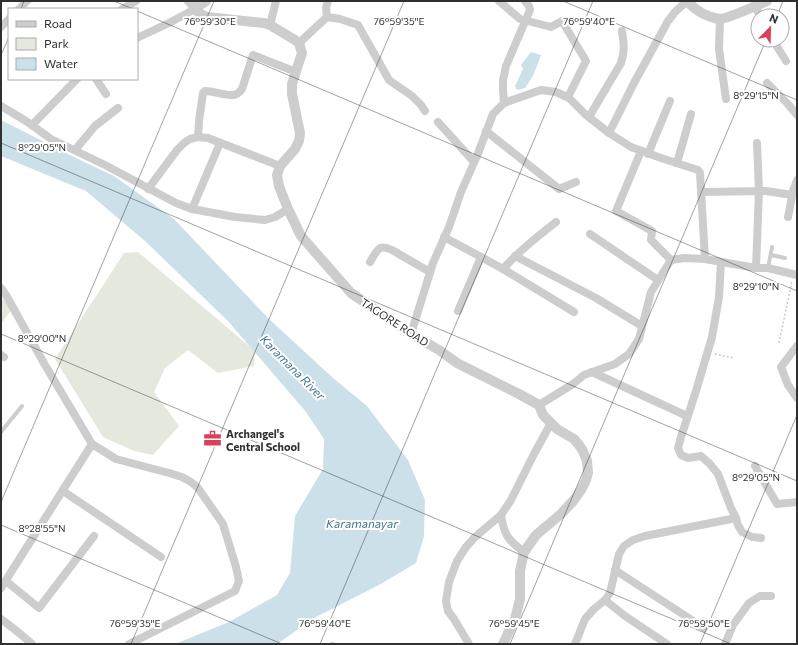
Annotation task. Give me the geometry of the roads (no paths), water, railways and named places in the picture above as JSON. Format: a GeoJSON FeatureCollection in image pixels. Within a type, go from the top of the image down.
{"type":"FeatureCollection","features":[{"type":"Feature","properties":{"kind":"street"},"geometry":{"type":"LineString","coordinates":[[20,8],[28,1]]}},
{"type":"Feature","properties":{"kind":"street"},"geometry":{"type":"LineString","coordinates":[[124,8],[136,1]]}},
{"type":"Feature","properties":{"kind":"street"},"geometry":{"type":"LineString","coordinates":[[138,38],[169,23],[192,5],[200,5],[206,1]]}},
{"type":"Feature","properties":{"kind":"street"},"geometry":{"type":"LineString","coordinates":[[270,24],[276,1]]}},
{"type":"Feature","properties":{"kind":"street"},"geometry":{"type":"LineString","coordinates":[[327,17],[326,8],[328,1]]}},
{"type":"Feature","properties":{"kind":"street"},"geometry":{"type":"LineString","coordinates":[[499,1],[520,19],[525,21],[551,27],[562,21],[586,61],[568,97]]}},
{"type":"Feature","properties":{"kind":"street"},"geometry":{"type":"LineString","coordinates":[[504,103],[503,80],[506,66],[530,10],[525,1]]}},
{"type":"Feature","properties":{"kind":"street"},"geometry":{"type":"LineString","coordinates":[[609,133],[668,21],[687,1],[694,8],[707,16],[720,19],[767,1]]}},
{"type":"Feature","properties":{"kind":"street"},"geometry":{"type":"LineString","coordinates":[[148,188],[176,150],[190,139],[198,137],[208,138],[280,166],[295,149],[299,142],[300,133],[292,94],[292,84],[302,53],[299,43],[289,35],[270,24],[207,17],[200,14],[192,5]]}},
{"type":"Feature","properties":{"kind":"street"},"geometry":{"type":"LineString","coordinates":[[299,43],[327,17]]}},
{"type":"Feature","properties":{"kind":"street"},"geometry":{"type":"LineString","coordinates":[[327,17],[340,19],[358,25],[389,80],[412,96],[425,111]]}},
{"type":"Feature","properties":{"kind":"street"},"geometry":{"type":"LineString","coordinates":[[720,19],[719,49],[726,99]]}},
{"type":"Feature","properties":{"kind":"street"},"geometry":{"type":"LineString","coordinates":[[589,117],[621,63],[624,54],[622,31]]}},
{"type":"Feature","properties":{"kind":"street"},"geometry":{"type":"LineString","coordinates":[[778,48],[786,61]]}},
{"type":"Feature","properties":{"kind":"street"},"geometry":{"type":"LineString","coordinates":[[198,137],[203,93],[205,91],[210,91],[234,95],[238,93],[242,89],[253,55],[296,72]]}},
{"type":"Feature","properties":{"kind":"street"},"geometry":{"type":"LineString","coordinates":[[32,125],[76,80]]}},
{"type":"Feature","properties":{"kind":"street"},"geometry":{"type":"LineString","coordinates":[[97,80],[106,94]]}},
{"type":"Feature","properties":{"kind":"street"},"geometry":{"type":"LineString","coordinates":[[766,83],[797,115]]}},
{"type":"Feature","properties":{"kind":"street"},"geometry":{"type":"LineString","coordinates":[[411,334],[430,272],[493,114],[504,103],[541,90],[556,92],[568,97],[584,114],[631,147],[698,170],[700,174],[705,259]]}},
{"type":"Feature","properties":{"kind":"street"},"geometry":{"type":"LineString","coordinates":[[670,101],[616,211],[652,231],[650,240],[671,260]]}},
{"type":"Feature","properties":{"kind":"street"},"geometry":{"type":"LineString","coordinates":[[1,106],[52,139],[105,165],[176,203],[192,209],[235,217],[265,220],[288,209]]}},
{"type":"Feature","properties":{"kind":"street"},"geometry":{"type":"LineString","coordinates":[[74,150],[95,126],[118,108]]}},
{"type":"Feature","properties":{"kind":"street"},"geometry":{"type":"LineString","coordinates":[[677,163],[691,114]]}},
{"type":"Feature","properties":{"kind":"street"},"geometry":{"type":"LineString","coordinates":[[438,122],[474,162]]}},
{"type":"Feature","properties":{"kind":"street"},"geometry":{"type":"LineString","coordinates":[[486,131],[559,189],[576,182]]}},
{"type":"Feature","properties":{"kind":"street"},"geometry":{"type":"LineString","coordinates":[[192,209],[220,143]]}},
{"type":"Feature","properties":{"kind":"street"},"geometry":{"type":"LineString","coordinates":[[756,268],[759,190],[757,143]]}},
{"type":"Feature","properties":{"kind":"street","name":"TAGORE ROAD"},"geometry":{"type":"LineString","coordinates":[[280,166],[277,175],[279,186],[301,236],[350,293],[457,363],[539,405],[543,415],[557,429],[574,439],[583,451],[587,461],[588,472],[581,490],[561,514],[536,535],[524,552],[520,571],[520,599],[515,620],[503,644]]}},
{"type":"Feature","properties":{"kind":"street"},"geometry":{"type":"LineString","coordinates":[[788,216],[792,195],[797,180]]}},
{"type":"Feature","properties":{"kind":"street"},"geometry":{"type":"LineString","coordinates":[[701,192],[759,190],[792,195]]}},
{"type":"Feature","properties":{"kind":"street"},"geometry":{"type":"LineString","coordinates":[[503,269],[528,244],[556,222]]}},
{"type":"Feature","properties":{"kind":"street"},"geometry":{"type":"LineString","coordinates":[[590,234],[658,280]]}},
{"type":"Feature","properties":{"kind":"street"},"geometry":{"type":"LineString","coordinates":[[444,237],[503,269],[574,312]]}},
{"type":"Feature","properties":{"kind":"street"},"geometry":{"type":"LineString","coordinates":[[370,262],[378,249],[382,247],[392,250],[430,272]]}},
{"type":"Feature","properties":{"kind":"street"},"geometry":{"type":"LineString","coordinates":[[515,256],[596,298],[642,326]]}},
{"type":"Feature","properties":{"kind":"street"},"geometry":{"type":"LineString","coordinates":[[458,311],[481,257]]}},
{"type":"Feature","properties":{"kind":"street"},"geometry":{"type":"LineString","coordinates":[[539,405],[573,384],[584,375],[615,364],[629,354],[639,339],[651,292],[671,260],[684,258],[705,259],[756,268],[768,268],[795,275]]}},
{"type":"Feature","properties":{"kind":"street"},"geometry":{"type":"LineString","coordinates":[[721,262],[719,297],[712,337],[678,448],[682,455],[688,458],[702,456],[710,464],[718,474],[742,532],[752,537],[761,538]]}},
{"type":"Feature","properties":{"kind":"street"},"geometry":{"type":"LineString","coordinates":[[1,288],[92,444],[116,459],[169,473],[182,477],[191,482],[198,488],[223,524],[239,581],[235,591],[129,644]]}},
{"type":"Feature","properties":{"kind":"street"},"geometry":{"type":"LineString","coordinates":[[797,346],[781,367],[788,385],[797,398]]}},
{"type":"Feature","properties":{"kind":"street"},"geometry":{"type":"LineString","coordinates":[[592,372],[687,416]]}},
{"type":"Feature","properties":{"kind":"street"},"geometry":{"type":"LineString","coordinates":[[469,644],[448,611],[446,600],[449,582],[457,561],[466,547],[501,515],[511,500],[551,423]]}},
{"type":"Feature","properties":{"kind":"street"},"geometry":{"type":"LineString","coordinates":[[1,588],[92,444]]}},
{"type":"Feature","properties":{"kind":"street"},"geometry":{"type":"LineString","coordinates":[[755,466],[777,504],[797,502]]}},
{"type":"Feature","properties":{"kind":"street"},"geometry":{"type":"LineString","coordinates":[[63,492],[161,557]]}},
{"type":"Feature","properties":{"kind":"street"},"geometry":{"type":"LineString","coordinates":[[501,515],[505,532],[510,540],[524,552]]}},
{"type":"Feature","properties":{"kind":"street"},"geometry":{"type":"LineString","coordinates":[[575,644],[585,619],[605,600],[610,593],[619,554],[624,546],[633,540],[645,536],[736,518]]}},
{"type":"Feature","properties":{"kind":"street"},"geometry":{"type":"LineString","coordinates":[[6,581],[39,608],[94,536]]}},
{"type":"Feature","properties":{"kind":"street"},"geometry":{"type":"LineString","coordinates":[[615,570],[704,628]]}},
{"type":"Feature","properties":{"kind":"street"},"geometry":{"type":"LineString","coordinates":[[725,644],[734,625],[749,603],[760,596],[771,596]]}},
{"type":"Feature","properties":{"kind":"street"},"geometry":{"type":"LineString","coordinates":[[605,600],[625,616],[667,644]]}},
{"type":"Feature","properties":{"kind":"street"},"geometry":{"type":"LineString","coordinates":[[1,619],[32,644]]}},
{"type":"Feature","properties":{"kind":"lane"},"geometry":{"type":"LineString","coordinates":[[768,268],[772,247]]}},
{"type":"Feature","properties":{"kind":"lane"},"geometry":{"type":"LineString","coordinates":[[771,255],[785,258]]}},
{"type":"Feature","properties":{"kind":"lane"},"geometry":{"type":"LineString","coordinates":[[1,432],[22,406]]}},
{"type":"Feature","properties":{"kind":"water"},"geometry":{"type":"Polygon","coordinates":[[[531,52],[541,55],[533,76],[525,88],[517,90],[515,86],[523,69],[521,65],[531,52]]]}},
{"type":"Feature","properties":{"kind":"water","name":"Karamanayar"},"geometry":{"type":"Polygon","coordinates":[[[1,120],[114,176],[174,219],[268,318],[333,378],[367,406],[408,460],[425,500],[424,536],[416,563],[379,585],[316,617],[277,644],[175,644],[229,622],[277,595],[290,573],[295,516],[323,469],[324,439],[306,412],[228,321],[145,241],[86,191],[1,156],[1,120]]]}},
{"type":"Feature","properties":{"kind":"place","name":"Archangel's Central School"},"geometry":{"type":"Point","coordinates":[213,439]}},
{"type":"Feature","properties":{"kind":"water label","name":"Karamana River"},"geometry":{"type":"Point","coordinates":[293,367]}}]}
